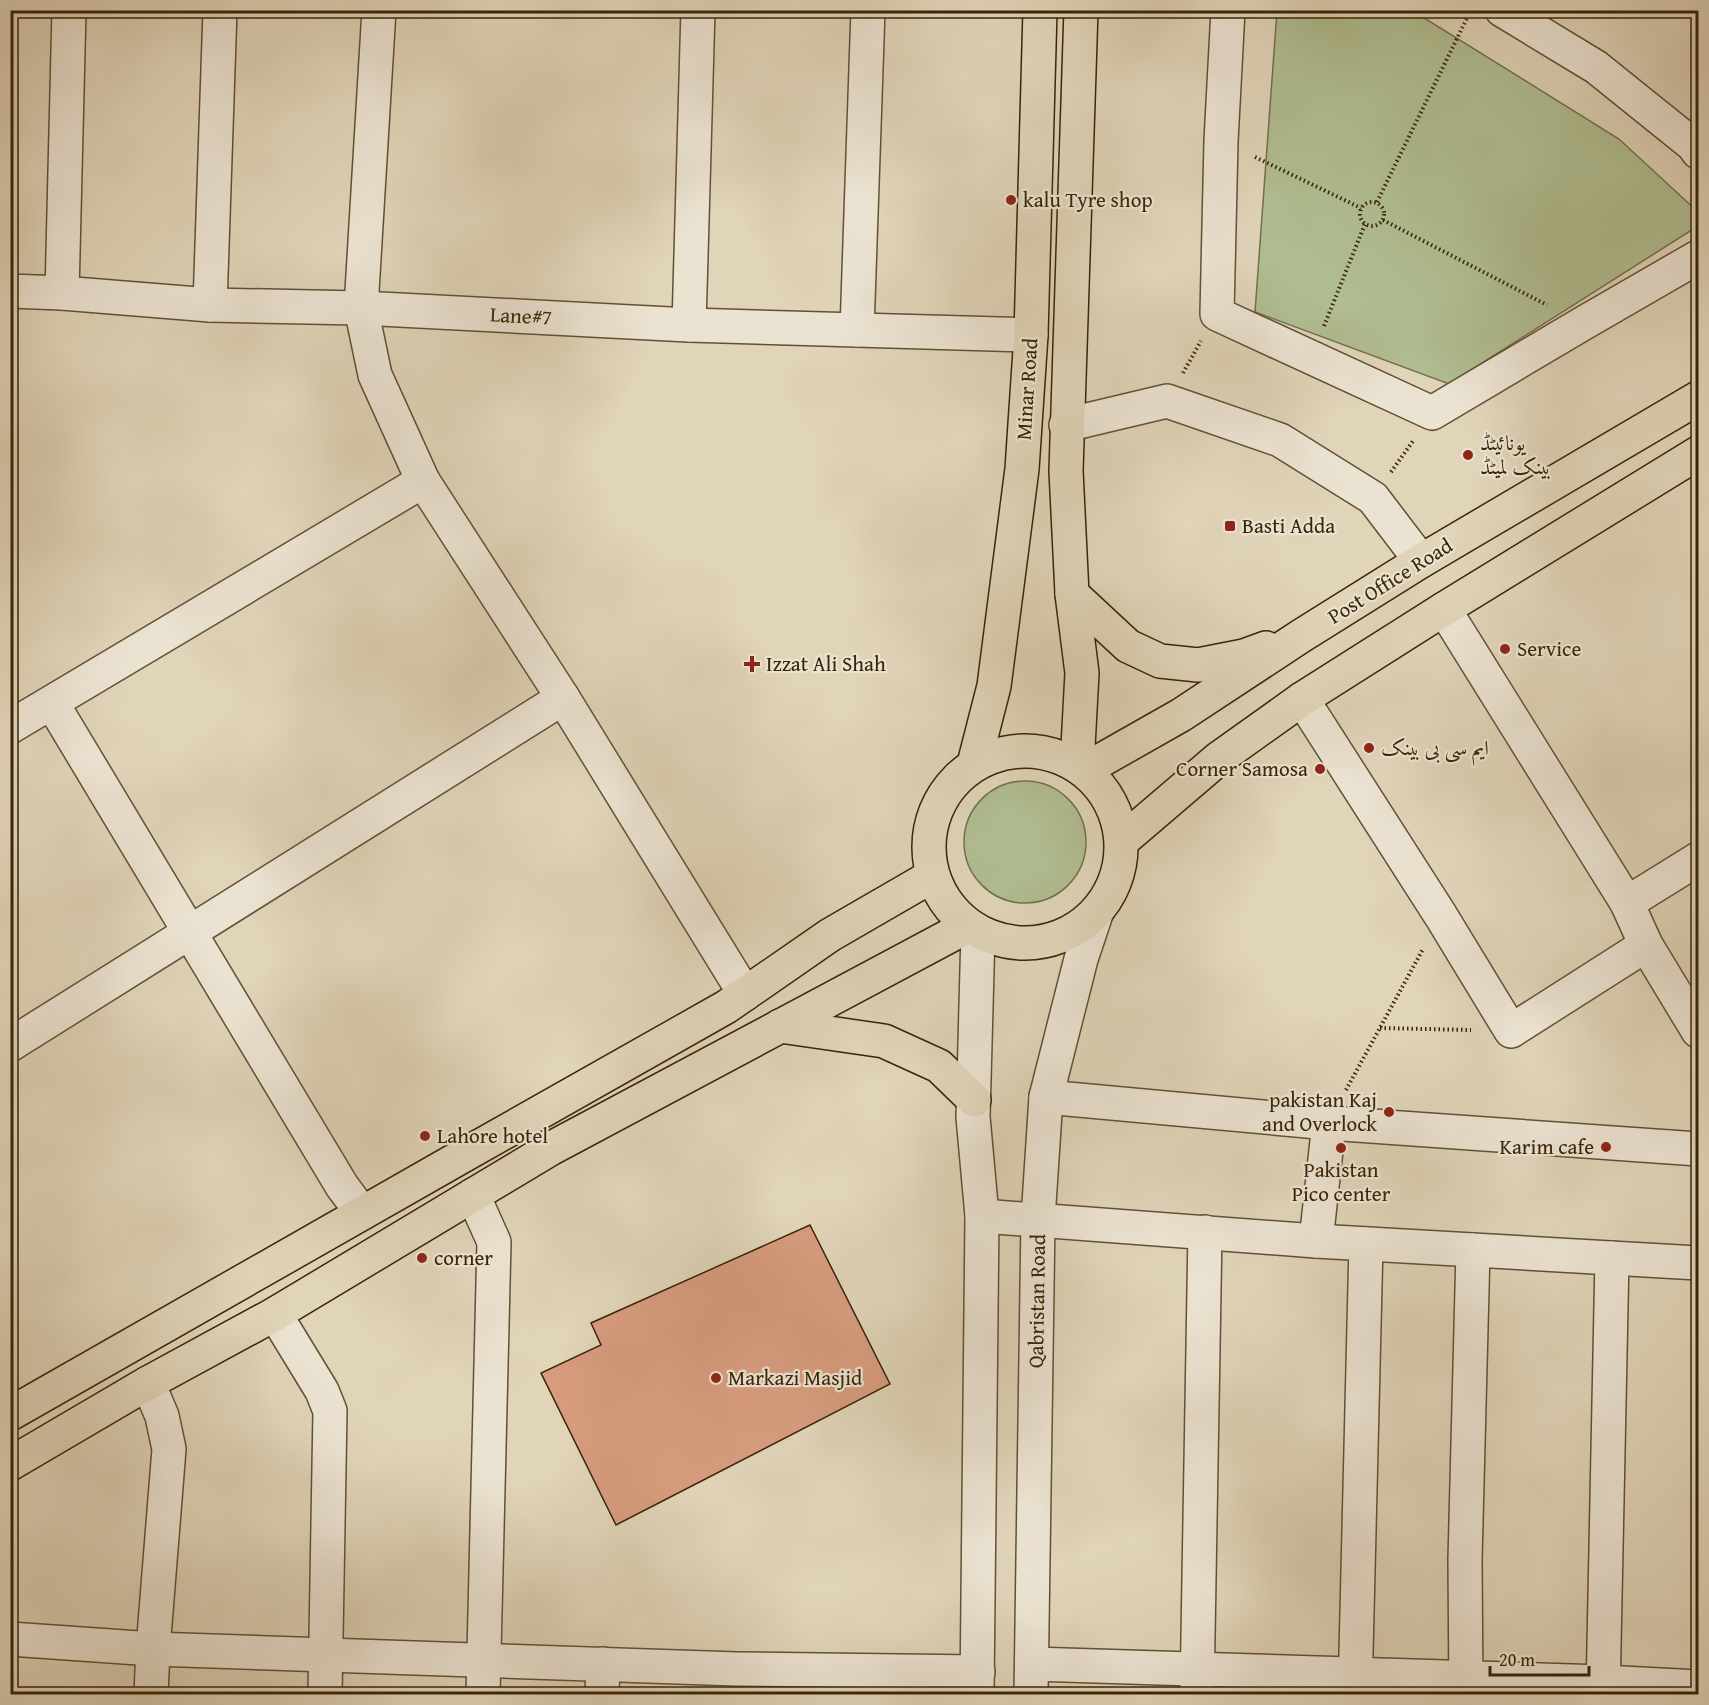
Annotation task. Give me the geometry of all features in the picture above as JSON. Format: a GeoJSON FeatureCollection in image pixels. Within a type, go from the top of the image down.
{"type":"FeatureCollection","features":[{"type":"Feature","properties":{"kind":"main road","name":"Minar Road"},"geometry":{"type":"LineString","coordinates":[[974,764],[994,686],[1022,468],[1031,335],[1040,10]]}},
{"type":"Feature","properties":{"kind":"main road","name":"Minar Road"},"geometry":{"type":"LineString","coordinates":[[1081,10],[1066,424],[1072,594],[1082,673],[1081,767]]}},
{"type":"Feature","properties":{"kind":"main road","name":"Post Office Road"},"geometry":{"type":"LineString","coordinates":[[1081,767],[1181,715],[1300,636],[1421,561],[1698,398]]}},
{"type":"Feature","properties":{"kind":"main road"},"geometry":{"type":"LineString","coordinates":[[1122,841],[1218,759],[1302,699],[1698,453]]}},
{"type":"Feature","properties":{"kind":"main road"},"geometry":{"type":"LineString","coordinates":[[1022,468],[1066,471]]}},
{"type":"Feature","properties":{"kind":"main road"},"geometry":{"type":"LineString","coordinates":[[1072,594],[1128,646],[1160,661],[1198,665],[1244,656],[1300,636]]}},
{"type":"Feature","properties":{"kind":"main road"},"geometry":{"type":"LineString","coordinates":[[1019,750],[1042,751],[1064,758],[1081,767],[1100,784],[1111,801],[1119,821],[1122,841],[1117,880],[1096,914],[1060,937],[1018,944],[973,929],[943,900],[932,876],[927,850],[939,801],[974,764],[996,754],[1019,750]]}},
{"type":"Feature","properties":{"kind":"main road"},"geometry":{"type":"LineString","coordinates":[[10,1414],[726,1007],[830,935],[932,876]]}},
{"type":"Feature","properties":{"kind":"main road"},"geometry":{"type":"LineString","coordinates":[[10,1464],[148,1383],[275,1314],[550,1149],[780,1026],[973,929]]}},
{"type":"Feature","properties":{"kind":"main road"},"geometry":{"type":"LineString","coordinates":[[780,1026],[884,1041],[939,1066],[974,1100]]}},
{"type":"Feature","properties":{"kind":"street"},"geometry":{"type":"LineString","coordinates":[[62,293],[69,10]]}},
{"type":"Feature","properties":{"kind":"street"},"geometry":{"type":"LineString","coordinates":[[210,304],[220,10]]}},
{"type":"Feature","properties":{"kind":"street"},"geometry":{"type":"LineString","coordinates":[[379,10],[361,308],[375,375],[423,481],[563,698],[746,994]]}},
{"type":"Feature","properties":{"kind":"street"},"geometry":{"type":"LineString","coordinates":[[689,325],[698,10]]}},
{"type":"Feature","properties":{"kind":"street"},"geometry":{"type":"LineString","coordinates":[[857,330],[868,10]]}},
{"type":"Feature","properties":{"kind":"street"},"geometry":{"type":"LineString","coordinates":[[1228,10],[1221,141],[1217,314],[1432,413],[1698,257]]}},
{"type":"Feature","properties":{"kind":"street"},"geometry":{"type":"LineString","coordinates":[[1502,10],[1596,67],[1693,145],[1698,152]]}},
{"type":"Feature","properties":{"kind":"street","name":"Lane#7"},"geometry":{"type":"LineString","coordinates":[[10,291],[210,304],[361,308],[689,325],[1031,335]]}},
{"type":"Feature","properties":{"kind":"street"},"geometry":{"type":"LineString","coordinates":[[1066,424],[1167,401],[1280,440],[1372,498],[1421,561]]}},
{"type":"Feature","properties":{"kind":"street"},"geometry":{"type":"LineString","coordinates":[[10,727],[423,481]]}},
{"type":"Feature","properties":{"kind":"street"},"geometry":{"type":"LineString","coordinates":[[1444,609],[1627,903],[1646,945],[1698,1031]]}},
{"type":"Feature","properties":{"kind":"street"},"geometry":{"type":"LineString","coordinates":[[10,1045],[563,698]]}},
{"type":"Feature","properties":{"kind":"street"},"geometry":{"type":"LineString","coordinates":[[1302,699],[1441,916],[1511,1031],[1646,945]]}},
{"type":"Feature","properties":{"kind":"street"},"geometry":{"type":"LineString","coordinates":[[52,703],[342,1186],[362,1213]]}},
{"type":"Feature","properties":{"kind":"street"},"geometry":{"type":"LineString","coordinates":[[1627,903],[1698,859]]}},
{"type":"Feature","properties":{"kind":"street","name":"Qabristan Road"},"geometry":{"type":"LineString","coordinates":[[1032,1679],[1038,1219],[1046,1097],[1081,959],[1096,914]]}},
{"type":"Feature","properties":{"kind":"street"},"geometry":{"type":"LineString","coordinates":[[10,1639],[153,1649],[484,1659],[603,1679],[977,1683],[982,1216],[973,1117],[973,929]]}},
{"type":"Feature","properties":{"kind":"street"},"geometry":{"type":"LineString","coordinates":[[1046,1097],[1329,1123],[1698,1149]]}},
{"type":"Feature","properties":{"kind":"street"},"geometry":{"type":"LineString","coordinates":[[1316,1241],[1329,1123]]}},
{"type":"Feature","properties":{"kind":"street"},"geometry":{"type":"LineString","coordinates":[[473,1195],[494,1242],[483,1695]]}},
{"type":"Feature","properties":{"kind":"street"},"geometry":{"type":"LineString","coordinates":[[982,1216],[1316,1241],[1698,1263]]}},
{"type":"Feature","properties":{"kind":"street"},"geometry":{"type":"LineString","coordinates":[[1198,1682],[1205,1232]]}},
{"type":"Feature","properties":{"kind":"street"},"geometry":{"type":"LineString","coordinates":[[1355,1684],[1366,1244]]}},
{"type":"Feature","properties":{"kind":"street"},"geometry":{"type":"LineString","coordinates":[[1466,1686],[1465,1560],[1473,1250]]}},
{"type":"Feature","properties":{"kind":"street"},"geometry":{"type":"LineString","coordinates":[[1603,1688],[1611,1258]]}},
{"type":"Feature","properties":{"kind":"street"},"geometry":{"type":"LineString","coordinates":[[275,1314],[322,1391],[330,1411],[325,1695]]}},
{"type":"Feature","properties":{"kind":"street"},"geometry":{"type":"LineString","coordinates":[[148,1383],[162,1416],[170,1449],[153,1649],[152,1695]]}},
{"type":"Feature","properties":{"kind":"street"},"geometry":{"type":"LineString","coordinates":[[1032,1679],[1603,1688],[1698,1687]]}},
{"type":"Feature","properties":{"kind":"path"},"geometry":{"type":"LineString","coordinates":[[1377,202],[1471,10]]}},
{"type":"Feature","properties":{"kind":"path"},"geometry":{"type":"LineString","coordinates":[[1221,141],[1361,208]]}},
{"type":"Feature","properties":{"kind":"path"},"geometry":{"type":"LineString","coordinates":[[1377,202],[1385,213],[1383,220],[1378,225],[1365,224],[1359,213],[1361,208],[1366,203],[1377,202]]}},
{"type":"Feature","properties":{"kind":"path"},"geometry":{"type":"LineString","coordinates":[[1383,220],[1582,324]]}},
{"type":"Feature","properties":{"kind":"path"},"geometry":{"type":"LineString","coordinates":[[1311,359],[1365,224]]}},
{"type":"Feature","properties":{"kind":"path"},"geometry":{"type":"LineString","coordinates":[[1167,401],[1217,314]]}},
{"type":"Feature","properties":{"kind":"path"},"geometry":{"type":"LineString","coordinates":[[1372,498],[1432,413]]}},
{"type":"Feature","properties":{"kind":"path"},"geometry":{"type":"LineString","coordinates":[[1329,1123],[1441,916]]}},
{"type":"Feature","properties":{"kind":"path"},"geometry":{"type":"LineString","coordinates":[[1380,1028],[1511,1031]]}},
{"type":"Feature","properties":{"kind":"green space"},"geometry":{"type":"Polygon","coordinates":[[[1277,11],[1413,11],[1619,139],[1698,212],[1698,226],[1449,384],[1255,312],[1277,11]]]}},
{"type":"Feature","properties":{"kind":"green space"},"geometry":{"type":"Polygon","coordinates":[[[1025,781],[1048,786],[1068,799],[1081,819],[1086,842],[1081,865],[1068,885],[1048,898],[1025,903],[1002,898],[982,885],[969,865],[964,842],[969,819],[982,799],[1002,786],[1025,781]]]}},
{"type":"Feature","properties":{"kind":"building","name":"Markazi Masjid"},"geometry":{"type":"Polygon","coordinates":[[[810,1225],[890,1384],[616,1525],[541,1373],[601,1345],[591,1323],[810,1225]]]}},
{"type":"Feature","properties":{"kind":"place","name":"kalu Tyre shop"},"geometry":{"type":"Point","coordinates":[1011,200]}},
{"type":"Feature","properties":{"kind":"place","name":"یونائیٹڈ بینک لمیٹڈ"},"geometry":{"type":"Point","coordinates":[1468,455]}},
{"type":"Feature","properties":{"kind":"place","name":"Basti Adda"},"geometry":{"type":"Point","coordinates":[1230,526]}},
{"type":"Feature","properties":{"kind":"place","name":"Service"},"geometry":{"type":"Point","coordinates":[1505,649]}},
{"type":"Feature","properties":{"kind":"place","name":"Izzat Ali Shah"},"geometry":{"type":"Point","coordinates":[752,664]}},
{"type":"Feature","properties":{"kind":"place","name":"ایم سی بی بینک"},"geometry":{"type":"Point","coordinates":[1369,748]}},
{"type":"Feature","properties":{"kind":"place","name":"Corner Samosa"},"geometry":{"type":"Point","coordinates":[1320,769]}},
{"type":"Feature","properties":{"kind":"place","name":"pakistan Kaj and Overlock"},"geometry":{"type":"Point","coordinates":[1389,1112]}},
{"type":"Feature","properties":{"kind":"place","name":"Lahore hotel"},"geometry":{"type":"Point","coordinates":[425,1136]}},
{"type":"Feature","properties":{"kind":"place","name":"Karim cafe"},"geometry":{"type":"Point","coordinates":[1606,1147]}},
{"type":"Feature","properties":{"kind":"place","name":"Pakistan Pico center"},"geometry":{"type":"Point","coordinates":[1341,1148]}},
{"type":"Feature","properties":{"kind":"place","name":"corner"},"geometry":{"type":"Point","coordinates":[422,1258]}},
{"type":"Feature","properties":{"kind":"place","name":"Markazi Masjid"},"geometry":{"type":"Point","coordinates":[716,1378]}}]}
